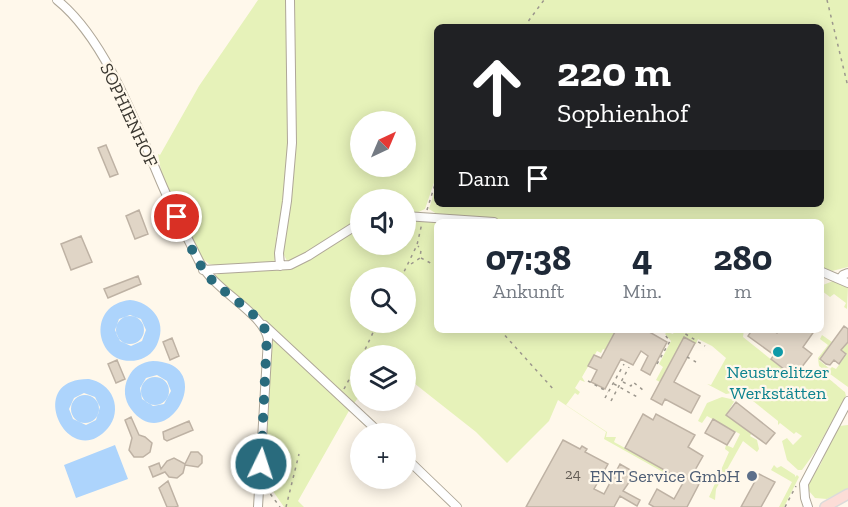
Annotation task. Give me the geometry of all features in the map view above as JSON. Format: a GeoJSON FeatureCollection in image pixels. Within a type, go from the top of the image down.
{"type":"FeatureCollection","features":[{"type":"Feature","properties":{"kind":"main road"},"geometry":{"type":"LineString","coordinates":[[825,507],[848,494]]}},
{"type":"Feature","properties":{"kind":"street","name":"SOPHIENHOF"},"geometry":{"type":"LineString","coordinates":[[57,0],[83,30],[108,66],[203,270],[224,292],[259,320],[369,423]]}},
{"type":"Feature","properties":{"kind":"street"},"geometry":{"type":"LineString","coordinates":[[280,266],[292,143],[290,0]]}},
{"type":"Feature","properties":{"kind":"street"},"geometry":{"type":"LineString","coordinates":[[416,217],[442,219]]}},
{"type":"Feature","properties":{"kind":"street"},"geometry":{"type":"LineString","coordinates":[[203,270],[280,266],[308,256],[350,229]]}},
{"type":"Feature","properties":{"kind":"street"},"geometry":{"type":"LineString","coordinates":[[824,274],[844,281],[848,273]]}},
{"type":"Feature","properties":{"kind":"street"},"geometry":{"type":"LineString","coordinates":[[258,507],[268,339],[265,328],[259,320]]}},
{"type":"Feature","properties":{"kind":"street"},"geometry":{"type":"LineString","coordinates":[[808,507],[804,484],[848,401]]}},
{"type":"Feature","properties":{"kind":"street"},"geometry":{"type":"LineString","coordinates":[[416,468],[457,507]]}},
{"type":"Feature","properties":{"kind":"path"},"geometry":{"type":"LineString","coordinates":[[526,24],[544,0]]}},
{"type":"Feature","properties":{"kind":"path"},"geometry":{"type":"LineString","coordinates":[[827,0],[848,87]]}},
{"type":"Feature","properties":{"kind":"path"},"geometry":{"type":"LineString","coordinates":[[408,267],[417,245],[434,187]]}},
{"type":"Feature","properties":{"kind":"path"},"geometry":{"type":"LineString","coordinates":[[410,263],[415,263],[420,258],[421,250],[417,245]]}},
{"type":"Feature","properties":{"kind":"path"},"geometry":{"type":"LineString","coordinates":[[420,258],[434,265]]}},
{"type":"Feature","properties":{"kind":"path"},"geometry":{"type":"LineString","coordinates":[[503,333],[555,391]]}},
{"type":"Feature","properties":{"kind":"path"},"geometry":{"type":"LineString","coordinates":[[657,364],[670,341],[665,333]]}},
{"type":"Feature","properties":{"kind":"path"},"geometry":{"type":"LineString","coordinates":[[684,333],[705,346]]}},
{"type":"Feature","properties":{"kind":"path"},"geometry":{"type":"LineString","coordinates":[[687,357],[696,362]]}},
{"type":"Feature","properties":{"kind":"path"},"geometry":{"type":"LineString","coordinates":[[605,398],[624,364]]}},
{"type":"Feature","properties":{"kind":"path"},"geometry":{"type":"LineString","coordinates":[[611,401],[629,367]]}},
{"type":"Feature","properties":{"kind":"path"},"geometry":{"type":"LineString","coordinates":[[340,395],[350,377]]}},
{"type":"Feature","properties":{"kind":"path"},"geometry":{"type":"LineString","coordinates":[[616,378],[635,388],[637,386]]}},
{"type":"Feature","properties":{"kind":"path"},"geometry":{"type":"LineString","coordinates":[[588,381],[609,392]]}},
{"type":"Feature","properties":{"kind":"path"},"geometry":{"type":"LineString","coordinates":[[631,386],[633,382],[643,390]]}},
{"type":"Feature","properties":{"kind":"path"},"geometry":{"type":"LineString","coordinates":[[613,384],[639,398]]}},
{"type":"Feature","properties":{"kind":"path"},"geometry":{"type":"LineString","coordinates":[[286,507],[299,454]]}},
{"type":"Feature","properties":{"kind":"path"},"geometry":{"type":"LineString","coordinates":[[260,486],[266,488],[280,507]]}},
{"type":"Feature","properties":{"kind":"green space"},"geometry":{"type":"Polygon","coordinates":[[[258,0],[288,0],[291,98],[285,201],[276,237],[278,239],[274,263],[221,266],[209,264],[202,258],[163,182],[158,154],[160,155],[199,86],[258,0]]]}},
{"type":"Feature","properties":{"kind":"green space"},"geometry":{"type":"Polygon","coordinates":[[[292,0],[848,0],[848,267],[832,271],[824,268],[824,219],[484,219],[440,216],[429,209],[434,193],[434,207],[824,207],[824,24],[434,24],[434,183],[425,209],[416,213],[416,189],[350,189],[350,226],[306,255],[287,261],[283,253],[289,202],[292,0]]]}},
{"type":"Feature","properties":{"kind":"green space"},"geometry":{"type":"Polygon","coordinates":[[[416,220],[434,222],[434,333],[614,333],[605,350],[603,349],[601,353],[597,351],[582,377],[585,382],[580,380],[575,388],[580,392],[578,395],[575,393],[566,405],[607,432],[606,437],[616,437],[614,442],[671,473],[670,476],[604,439],[606,432],[558,400],[549,421],[507,463],[476,432],[416,385],[416,345],[350,345],[350,409],[298,501],[304,507],[284,507],[268,484],[265,475],[271,332],[261,316],[216,278],[216,275],[225,272],[251,272],[298,265],[350,233],[350,255],[416,255],[416,220]]]}},
{"type":"Feature","properties":{"kind":"green space"},"geometry":{"type":"Polygon","coordinates":[[[833,281],[848,287],[847,309],[844,307],[846,303],[834,294],[830,297],[824,292],[824,285],[833,281]]]}},
{"type":"Feature","properties":{"kind":"green space"},"geometry":{"type":"Polygon","coordinates":[[[744,333],[743,337],[793,377],[799,371],[805,375],[821,374],[845,392],[846,396],[815,452],[802,470],[798,470],[787,460],[782,441],[787,438],[793,445],[802,436],[796,432],[794,434],[780,423],[778,425],[778,421],[743,393],[741,395],[737,392],[726,394],[707,384],[711,385],[726,358],[712,346],[698,339],[696,344],[684,338],[660,382],[656,380],[663,367],[659,364],[671,341],[665,334],[744,333]]]}},
{"type":"Feature","properties":{"kind":"green space"},"geometry":{"type":"Polygon","coordinates":[[[822,335],[832,342],[819,360],[830,369],[832,367],[836,369],[847,354],[842,350],[848,343],[848,387],[819,366],[818,358],[828,345],[820,339],[822,335]]]}},
{"type":"Feature","properties":{"kind":"green space"},"geometry":{"type":"Polygon","coordinates":[[[722,397],[735,400],[726,415],[752,433],[750,436],[757,440],[759,449],[757,452],[743,441],[716,489],[715,500],[709,497],[729,452],[725,449],[726,445],[733,448],[740,434],[707,416],[702,423],[698,421],[707,403],[722,397]]]}},
{"type":"Feature","properties":{"kind":"green space"},"geometry":{"type":"Polygon","coordinates":[[[848,425],[848,489],[827,499],[815,498],[809,491],[809,482],[839,426],[848,425]]]}},
{"type":"Feature","properties":{"kind":"green space"},"geometry":{"type":"Polygon","coordinates":[[[774,465],[777,468],[781,466],[795,477],[797,475],[799,477],[784,507],[779,507],[792,482],[771,470],[774,465]]]}},
{"type":"Feature","properties":{"kind":"water"},"geometry":{"type":"Polygon","coordinates":[[[130,300],[144,304],[159,320],[160,334],[157,345],[144,358],[124,360],[113,355],[105,346],[101,335],[101,324],[106,313],[115,304],[130,300]],[[130,315],[119,319],[115,330],[120,341],[131,346],[142,341],[146,330],[141,319],[130,315]]]}},
{"type":"Feature","properties":{"kind":"water"},"geometry":{"type":"Polygon","coordinates":[[[130,316],[140,320],[144,330],[140,340],[130,344],[120,340],[116,330],[120,320],[130,316]]]}},
{"type":"Feature","properties":{"kind":"water"},"geometry":{"type":"Polygon","coordinates":[[[153,361],[173,366],[183,376],[185,390],[181,404],[171,416],[159,422],[145,421],[131,409],[125,394],[126,382],[132,371],[142,364],[153,361]],[[157,375],[146,378],[140,388],[142,399],[153,406],[164,404],[171,391],[167,381],[157,375]]]}},
{"type":"Feature","properties":{"kind":"water"},"geometry":{"type":"Polygon","coordinates":[[[155,377],[165,381],[169,391],[165,401],[155,405],[145,401],[141,391],[145,381],[155,377]]]}},
{"type":"Feature","properties":{"kind":"water"},"geometry":{"type":"Polygon","coordinates":[[[93,380],[106,388],[113,398],[114,418],[108,428],[93,439],[79,440],[67,432],[59,420],[55,406],[58,393],[69,383],[93,380]],[[84,393],[74,398],[69,409],[73,419],[86,425],[96,420],[100,407],[95,397],[84,393]]]}},
{"type":"Feature","properties":{"kind":"water"},"geometry":{"type":"Polygon","coordinates":[[[85,395],[95,399],[99,409],[95,419],[85,423],[75,419],[71,409],[75,399],[85,395]]]}},
{"type":"Feature","properties":{"kind":"water"},"geometry":{"type":"Polygon","coordinates":[[[115,445],[128,479],[76,498],[64,465],[115,445]]]}},
{"type":"Feature","properties":{"kind":"building"},"geometry":{"type":"Polygon","coordinates":[[[106,145],[118,174],[110,177],[98,148],[106,145]]]}},
{"type":"Feature","properties":{"kind":"building"},"geometry":{"type":"Polygon","coordinates":[[[139,210],[148,234],[135,239],[126,216],[139,210]]]}},
{"type":"Feature","properties":{"kind":"building"},"geometry":{"type":"Polygon","coordinates":[[[81,236],[92,262],[71,270],[61,244],[81,236]]]}},
{"type":"Feature","properties":{"kind":"building"},"geometry":{"type":"Polygon","coordinates":[[[138,276],[141,284],[108,298],[104,289],[138,276]]]}},
{"type":"Feature","properties":{"kind":"building"},"geometry":{"type":"Polygon","coordinates":[[[844,326],[848,329],[848,342],[841,350],[846,354],[839,364],[834,360],[830,365],[826,364],[820,359],[844,326]]]}},
{"type":"Feature","properties":{"kind":"building"},"geometry":{"type":"Polygon","coordinates":[[[614,333],[651,333],[667,342],[650,375],[641,370],[648,356],[641,351],[633,365],[621,359],[605,389],[591,382],[597,370],[588,366],[594,355],[601,358],[614,333]]]}},
{"type":"Feature","properties":{"kind":"building","name":"Neustrelitzer Werkstätten"},"geometry":{"type":"Polygon","coordinates":[[[750,333],[813,333],[803,347],[812,354],[794,377],[771,359],[774,355],[748,336],[750,333]]]}},
{"type":"Feature","properties":{"kind":"building"},"geometry":{"type":"Polygon","coordinates":[[[684,337],[695,343],[674,382],[700,396],[691,413],[665,399],[662,405],[651,399],[684,337]]]}},
{"type":"Feature","properties":{"kind":"building"},"geometry":{"type":"Polygon","coordinates":[[[172,338],[179,356],[170,360],[163,342],[172,338]]]}},
{"type":"Feature","properties":{"kind":"building"},"geometry":{"type":"Polygon","coordinates":[[[117,360],[125,379],[116,383],[108,364],[117,360]]]}},
{"type":"Feature","properties":{"kind":"building"},"geometry":{"type":"Polygon","coordinates":[[[736,402],[775,433],[766,444],[726,415],[736,402]]]}},
{"type":"Feature","properties":{"kind":"building"},"geometry":{"type":"Polygon","coordinates":[[[643,414],[653,420],[656,414],[695,435],[688,447],[703,456],[690,479],[699,484],[687,507],[654,507],[649,504],[657,489],[674,499],[684,481],[625,448],[643,414]]]}},
{"type":"Feature","properties":{"kind":"building"},"geometry":{"type":"Polygon","coordinates":[[[131,417],[139,435],[152,443],[150,452],[143,457],[134,457],[129,450],[132,438],[125,420],[131,417]]]}},
{"type":"Feature","properties":{"kind":"building"},"geometry":{"type":"Polygon","coordinates":[[[713,419],[735,432],[727,445],[705,433],[713,419]]]}},
{"type":"Feature","properties":{"kind":"building"},"geometry":{"type":"Polygon","coordinates":[[[189,421],[193,430],[167,441],[164,439],[163,432],[189,421]]]}},
{"type":"Feature","properties":{"kind":"building"},"geometry":{"type":"Polygon","coordinates":[[[563,440],[580,449],[582,446],[587,449],[585,452],[608,464],[594,489],[604,494],[620,464],[634,472],[623,491],[640,500],[637,506],[620,496],[614,507],[526,507],[563,440]]]}},
{"type":"Feature","properties":{"kind":"building"},"geometry":{"type":"Polygon","coordinates":[[[191,452],[198,452],[202,456],[202,463],[198,467],[185,465],[183,473],[177,478],[169,477],[165,472],[153,477],[149,467],[159,463],[161,469],[167,461],[174,458],[185,464],[191,452]]]}},
{"type":"Feature","properties":{"kind":"building"},"geometry":{"type":"Polygon","coordinates":[[[759,474],[775,482],[761,507],[741,507],[759,474]]]}},
{"type":"Feature","properties":{"kind":"building"},"geometry":{"type":"Polygon","coordinates":[[[168,481],[178,506],[175,507],[167,507],[159,488],[168,481]]]}},
{"type":"Feature","properties":{"kind":"place","name":"Neustrelitzer Werkstätten"},"geometry":{"type":"Point","coordinates":[778,352]}},
{"type":"Feature","properties":{"kind":"place","name":"ENT Service GmbH"},"geometry":{"type":"Point","coordinates":[752,476]}},
{"type":"Feature","properties":{"kind":"route"},"geometry":{"type":"LineString","coordinates":[[177,217],[203,270],[265,328],[268,339],[261,464]]}}]}
